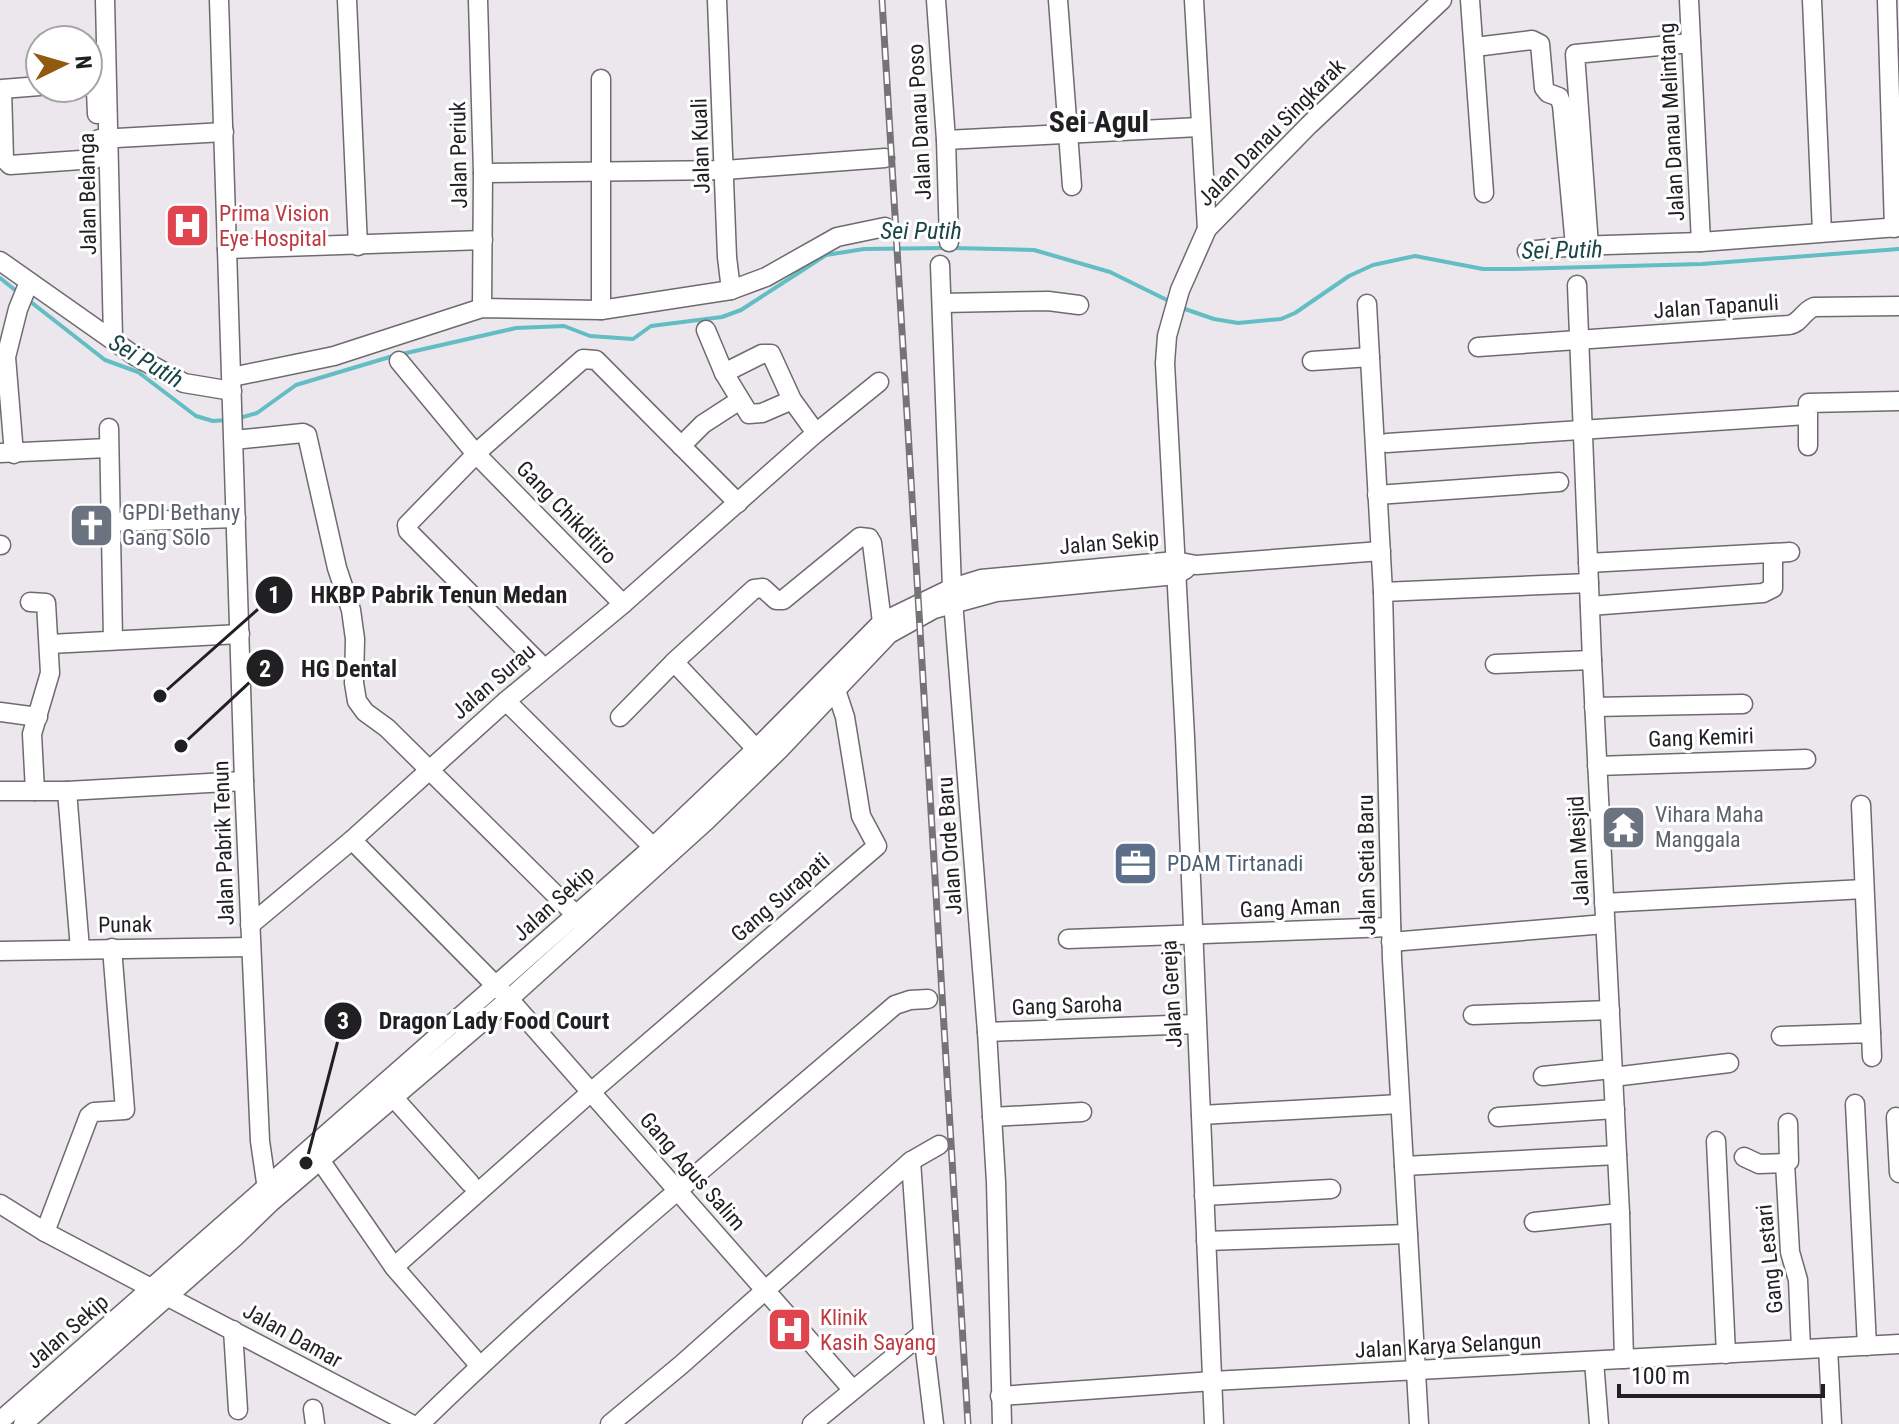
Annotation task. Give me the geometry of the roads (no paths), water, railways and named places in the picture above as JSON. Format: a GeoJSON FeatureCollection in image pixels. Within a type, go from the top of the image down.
{"type":"FeatureCollection","features":[{"type":"Feature","properties":{"kind":"street","name":"Jalan Belanga"},"geometry":{"type":"LineString","coordinates":[[105,0],[104,140],[113,338]]}},
{"type":"Feature","properties":{"kind":"street","name":"Jalan Pabrik Tenun"},"geometry":{"type":"LineString","coordinates":[[219,0],[244,781],[267,1195]]}},
{"type":"Feature","properties":{"kind":"street"},"geometry":{"type":"LineString","coordinates":[[347,0],[358,246]]}},
{"type":"Feature","properties":{"kind":"street","name":"Jalan Periuk"},"geometry":{"type":"LineString","coordinates":[[478,0],[483,173],[482,308]]}},
{"type":"Feature","properties":{"kind":"street","name":"Jalan Kuali"},"geometry":{"type":"LineString","coordinates":[[717,0],[727,257],[731,290]]}},
{"type":"Feature","properties":{"kind":"street","name":"Jalan Danau Poso"},"geometry":{"type":"LineString","coordinates":[[936,0],[946,140],[949,242]]}},
{"type":"Feature","properties":{"kind":"street"},"geometry":{"type":"LineString","coordinates":[[1058,0],[1072,186]]}},
{"type":"Feature","properties":{"kind":"street"},"geometry":{"type":"LineString","coordinates":[[1194,0],[1207,229]]}},
{"type":"Feature","properties":{"kind":"street","name":"Jalan Danau Singkarak"},"geometry":{"type":"LineString","coordinates":[[1175,568],[1165,363],[1180,290],[1207,229],[1309,125],[1442,0]]}},
{"type":"Feature","properties":{"kind":"street"},"geometry":{"type":"LineString","coordinates":[[1470,0],[1484,193]]}},
{"type":"Feature","properties":{"kind":"street","name":"Jalan Danau Melintang"},"geometry":{"type":"LineString","coordinates":[[1689,0],[1701,242]]}},
{"type":"Feature","properties":{"kind":"street"},"geometry":{"type":"LineString","coordinates":[[1812,0],[1822,232]]}},
{"type":"Feature","properties":{"kind":"street"},"geometry":{"type":"LineString","coordinates":[[1527,251],[1896,227],[1887,0]]}},
{"type":"Feature","properties":{"kind":"street"},"geometry":{"type":"LineString","coordinates":[[1475,47],[1532,40],[1540,44],[1544,88],[1559,97],[1562,105],[1582,246]]}},
{"type":"Feature","properties":{"kind":"street"},"geometry":{"type":"LineString","coordinates":[[1582,246],[1575,54],[1691,43]]}},
{"type":"Feature","properties":{"kind":"street"},"geometry":{"type":"LineString","coordinates":[[601,79],[601,310]]}},
{"type":"Feature","properties":{"kind":"street"},"geometry":{"type":"LineString","coordinates":[[24,87],[2,89],[4,159],[10,165],[95,159],[100,155],[104,140],[98,104]]}},
{"type":"Feature","properties":{"kind":"street"},"geometry":{"type":"LineString","coordinates":[[946,140],[1199,127]]}},
{"type":"Feature","properties":{"kind":"street"},"geometry":{"type":"LineString","coordinates":[[104,140],[224,132]]}},
{"type":"Feature","properties":{"kind":"street"},"geometry":{"type":"LineString","coordinates":[[483,173],[725,170],[885,158]]}},
{"type":"Feature","properties":{"kind":"street"},"geometry":{"type":"LineString","coordinates":[[0,261],[27,286],[113,338],[135,356],[184,383],[232,389],[482,308],[601,310],[731,290],[766,277],[837,237],[885,227]]}},
{"type":"Feature","properties":{"kind":"street"},"geometry":{"type":"LineString","coordinates":[[227,249],[483,240]]}},
{"type":"Feature","properties":{"kind":"street","name":"Jalan Orde Baru"},"geometry":{"type":"LineString","coordinates":[[940,265],[953,594],[992,1117],[1002,1424]]}},
{"type":"Feature","properties":{"kind":"street","name":"Jalan Mesjid"},"geometry":{"type":"LineString","coordinates":[[1577,285],[1624,1359]]}},
{"type":"Feature","properties":{"kind":"street"},"geometry":{"type":"LineString","coordinates":[[27,286],[6,357],[7,454],[108,448]]}},
{"type":"Feature","properties":{"kind":"street"},"geometry":{"type":"LineString","coordinates":[[942,303],[1048,301],[1079,305]]}},
{"type":"Feature","properties":{"kind":"street","name":"Jalan Setia Baru"},"geometry":{"type":"LineString","coordinates":[[1367,304],[1383,592],[1391,934],[1419,1424]]}},
{"type":"Feature","properties":{"kind":"street","name":"Jalan Tapanuli"},"geometry":{"type":"LineString","coordinates":[[1478,347],[1789,325],[1798,322],[1808,309],[1820,306],[1899,306]]}},
{"type":"Feature","properties":{"kind":"street"},"geometry":{"type":"LineString","coordinates":[[706,330],[724,373],[752,416],[792,400]]}},
{"type":"Feature","properties":{"kind":"street"},"geometry":{"type":"LineString","coordinates":[[724,373],[762,354],[771,354],[792,400],[816,433]]}},
{"type":"Feature","properties":{"kind":"street"},"geometry":{"type":"LineString","coordinates":[[1312,361],[1370,357]]}},
{"type":"Feature","properties":{"kind":"street"},"geometry":{"type":"LineString","coordinates":[[544,668],[408,531],[408,521],[476,454],[587,358],[596,360],[738,503]]}},
{"type":"Feature","properties":{"kind":"street","name":"Gang Chikditiro"},"geometry":{"type":"LineString","coordinates":[[399,361],[476,454],[623,604]]}},
{"type":"Feature","properties":{"kind":"street","name":"Jalan Surau"},"geometry":{"type":"LineString","coordinates":[[250,925],[352,840],[427,770],[623,604],[816,433],[879,382]]}},
{"type":"Feature","properties":{"kind":"street"},"geometry":{"type":"LineString","coordinates":[[681,446],[718,412],[740,400]]}},
{"type":"Feature","properties":{"kind":"street"},"geometry":{"type":"LineString","coordinates":[[1387,443],[1582,430],[1899,401]]}},
{"type":"Feature","properties":{"kind":"street"},"geometry":{"type":"LineString","coordinates":[[1808,409],[1808,446]]}},
{"type":"Feature","properties":{"kind":"street"},"geometry":{"type":"LineString","coordinates":[[109,428],[113,639]]}},
{"type":"Feature","properties":{"kind":"street"},"geometry":{"type":"LineString","coordinates":[[234,433],[307,435],[337,568],[351,610],[357,701],[576,915]]}},
{"type":"Feature","properties":{"kind":"street"},"geometry":{"type":"LineString","coordinates":[[1377,495],[1559,482]]}},
{"type":"Feature","properties":{"kind":"street"},"geometry":{"type":"LineString","coordinates":[[110,522],[236,518]]}},
{"type":"Feature","properties":{"kind":"street"},"geometry":{"type":"LineString","coordinates":[[620,717],[674,662],[754,589],[763,588],[776,600],[783,600],[860,537],[869,538],[872,543],[886,628]]}},
{"type":"Feature","properties":{"kind":"street","name":"Jalan Sekip"},"geometry":{"type":"LineString","coordinates":[[267,1195],[320,1160],[394,1098],[503,992],[576,915],[836,690],[899,612],[953,594],[981,579],[1175,568],[1381,551]]}},
{"type":"Feature","properties":{"kind":"street"},"geometry":{"type":"LineString","coordinates":[[1588,563],[1782,552],[1773,588],[1763,593],[1590,606]]}},
{"type":"Feature","properties":{"kind":"street","name":"Jalan Gereja"},"geometry":{"type":"LineString","coordinates":[[1175,568],[1214,1424]]}},
{"type":"Feature","properties":{"kind":"street"},"geometry":{"type":"LineString","coordinates":[[1383,592],[1589,583]]}},
{"type":"Feature","properties":{"kind":"street"},"geometry":{"type":"LineString","coordinates":[[30,602],[46,603],[50,644],[48,687],[32,734],[35,791]]}},
{"type":"Feature","properties":{"kind":"street","name":"Jalan Sekip"},"geometry":{"type":"LineString","coordinates":[[0,1421],[27,1413],[267,1195],[706,821],[762,755],[886,628]]}},
{"type":"Feature","properties":{"kind":"street"},"geometry":{"type":"LineString","coordinates":[[50,644],[240,634]]}},
{"type":"Feature","properties":{"kind":"street"},"geometry":{"type":"LineString","coordinates":[[1495,664],[1592,660]]}},
{"type":"Feature","properties":{"kind":"street"},"geometry":{"type":"LineString","coordinates":[[674,662],[762,755]]}},
{"type":"Feature","properties":{"kind":"street","name":"Gang Surapati"},"geometry":{"type":"LineString","coordinates":[[591,1092],[877,846],[861,816],[845,717],[836,690]]}},
{"type":"Feature","properties":{"kind":"street"},"geometry":{"type":"LineString","coordinates":[[506,701],[653,847]]}},
{"type":"Feature","properties":{"kind":"street"},"geometry":{"type":"LineString","coordinates":[[1594,707],[1743,704]]}},
{"type":"Feature","properties":{"kind":"street"},"geometry":{"type":"LineString","coordinates":[[0,712],[38,717]]}},
{"type":"Feature","properties":{"kind":"street","name":"Gang Kemiri"},"geometry":{"type":"LineString","coordinates":[[1597,766],[1806,759]]}},
{"type":"Feature","properties":{"kind":"street"},"geometry":{"type":"LineString","coordinates":[[0,791],[67,791],[244,781]]}},
{"type":"Feature","properties":{"kind":"street"},"geometry":{"type":"LineString","coordinates":[[67,791],[80,949]]}},
{"type":"Feature","properties":{"kind":"street"},"geometry":{"type":"LineString","coordinates":[[1861,805],[1872,1057]]}},
{"type":"Feature","properties":{"kind":"street","name":"Gang Agus Salim"},"geometry":{"type":"LineString","coordinates":[[352,840],[503,992],[852,1389]]}},
{"type":"Feature","properties":{"kind":"street"},"geometry":{"type":"LineString","coordinates":[[1604,903],[1864,889]]}},
{"type":"Feature","properties":{"kind":"street","name":"Gang Aman"},"geometry":{"type":"LineString","coordinates":[[1068,939],[1391,934],[1605,924]]}},
{"type":"Feature","properties":{"kind":"street","name":"Punak"},"geometry":{"type":"LineString","coordinates":[[0,951],[251,947]]}},
{"type":"Feature","properties":{"kind":"street"},"geometry":{"type":"LineString","coordinates":[[45,1232],[89,1116],[94,1112],[125,1110],[112,948]]}},
{"type":"Feature","properties":{"kind":"street"},"geometry":{"type":"LineString","coordinates":[[420,1424],[480,1366],[895,1005],[928,999]]}},
{"type":"Feature","properties":{"kind":"street"},"geometry":{"type":"LineString","coordinates":[[1473,1015],[1610,1010]]}},
{"type":"Feature","properties":{"kind":"street","name":"Gang Saroha"},"geometry":{"type":"LineString","coordinates":[[987,1032],[1196,1024]]}},
{"type":"Feature","properties":{"kind":"street"},"geometry":{"type":"LineString","coordinates":[[1781,1036],[1871,1033]]}},
{"type":"Feature","properties":{"kind":"street"},"geometry":{"type":"LineString","coordinates":[[1543,1076],[1729,1063]]}},
{"type":"Feature","properties":{"kind":"street"},"geometry":{"type":"LineString","coordinates":[[394,1267],[591,1092]]}},
{"type":"Feature","properties":{"kind":"street"},"geometry":{"type":"LineString","coordinates":[[394,1098],[470,1183]]}},
{"type":"Feature","properties":{"kind":"street"},"geometry":{"type":"LineString","coordinates":[[1201,1115],[1400,1104]]}},
{"type":"Feature","properties":{"kind":"street"},"geometry":{"type":"LineString","coordinates":[[1855,1104],[1867,1346]]}},
{"type":"Feature","properties":{"kind":"street"},"geometry":{"type":"LineString","coordinates":[[1498,1117],[1615,1109]]}},
{"type":"Feature","properties":{"kind":"street"},"geometry":{"type":"LineString","coordinates":[[992,1117],[1082,1112]]}},
{"type":"Feature","properties":{"kind":"street"},"geometry":{"type":"LineString","coordinates":[[1896,1117],[1899,1173]]}},
{"type":"Feature","properties":{"kind":"street","name":"Gang Lestari"},"geometry":{"type":"LineString","coordinates":[[1788,1123],[1789,1161],[1785,1163],[1790,1252],[1798,1280],[1801,1349]]}},
{"type":"Feature","properties":{"kind":"street"},"geometry":{"type":"LineString","coordinates":[[1716,1141],[1726,1354]]}},
{"type":"Feature","properties":{"kind":"street"},"geometry":{"type":"LineString","coordinates":[[610,1424],[911,1161],[939,1145]]}},
{"type":"Feature","properties":{"kind":"street"},"geometry":{"type":"LineString","coordinates":[[1404,1166],[1617,1155]]}},
{"type":"Feature","properties":{"kind":"street"},"geometry":{"type":"LineString","coordinates":[[1744,1157],[1759,1164],[1785,1163]]}},
{"type":"Feature","properties":{"kind":"street"},"geometry":{"type":"LineString","coordinates":[[320,1160],[394,1267],[480,1366]]}},
{"type":"Feature","properties":{"kind":"street"},"geometry":{"type":"LineString","coordinates":[[911,1161],[923,1333],[934,1424]]}},
{"type":"Feature","properties":{"kind":"street"},"geometry":{"type":"LineString","coordinates":[[1204,1196],[1331,1189]]}},
{"type":"Feature","properties":{"kind":"street","name":"Jalan Damar"},"geometry":{"type":"LineString","coordinates":[[0,1204],[45,1232],[411,1424]]}},
{"type":"Feature","properties":{"kind":"street"},"geometry":{"type":"LineString","coordinates":[[1534,1222],[1620,1213]]}},
{"type":"Feature","properties":{"kind":"street"},"geometry":{"type":"LineString","coordinates":[[1206,1241],[1408,1234]]}},
{"type":"Feature","properties":{"kind":"street"},"geometry":{"type":"LineString","coordinates":[[233,1330],[238,1410]]}},
{"type":"Feature","properties":{"kind":"street"},"geometry":{"type":"LineString","coordinates":[[812,1424],[923,1333]]}},
{"type":"Feature","properties":{"kind":"street","name":"Jalan Karya Selangun"},"geometry":{"type":"LineString","coordinates":[[1000,1396],[1213,1381],[1899,1344]]}},
{"type":"Feature","properties":{"kind":"street"},"geometry":{"type":"LineString","coordinates":[[1828,1348],[1832,1424]]}},
{"type":"Feature","properties":{"kind":"street"},"geometry":{"type":"LineString","coordinates":[[1594,1361],[1599,1424]]}},
{"type":"Feature","properties":{"kind":"waterway","name":"Sei Putih"},"geometry":{"type":"LineString","coordinates":[[402,354],[516,328],[564,326],[590,336],[633,339],[651,326],[722,317],[741,310],[826,255],[864,249],[945,248]]}},
{"type":"Feature","properties":{"kind":"waterway","name":"Sei Putih"},"geometry":{"type":"LineString","coordinates":[[954,248],[1034,250],[1110,272],[1171,302]]}},
{"type":"Feature","properties":{"kind":"waterway","name":"Sei Putih"},"geometry":{"type":"LineString","coordinates":[[1182,308],[1238,323],[1281,319],[1295,313],[1349,276],[1373,265],[1415,256],[1483,269],[1515,269],[1702,264],[1899,249]]}},
{"type":"Feature","properties":{"kind":"waterway","name":"Sei Putih"},"geometry":{"type":"LineString","coordinates":[[0,278],[20,294]]}},
{"type":"Feature","properties":{"kind":"waterway","name":"Sei Putih"},"geometry":{"type":"LineString","coordinates":[[27,299],[105,360],[138,372],[196,416],[213,421],[228,420]]}},
{"type":"Feature","properties":{"kind":"waterway","name":"Sei Putih"},"geometry":{"type":"LineString","coordinates":[[236,419],[257,413],[296,385],[393,356]]}},
{"type":"Feature","properties":{"kind":"railway"},"geometry":{"type":"LineString","coordinates":[[882,0],[968,1424]]}},
{"type":"Feature","properties":{"kind":"place","name":"Prima Vision Eye Hospital"},"geometry":{"type":"Point","coordinates":[188,226]}},
{"type":"Feature","properties":{"kind":"place","name":"GPDI Bethany Gang Solo"},"geometry":{"type":"Point","coordinates":[91,525]}},
{"type":"Feature","properties":{"kind":"place","name":"HKBP Pabrik Tenun Medan"},"geometry":{"type":"Point","coordinates":[160,696]}},
{"type":"Feature","properties":{"kind":"place","name":"HG Dental"},"geometry":{"type":"Point","coordinates":[181,746]}},
{"type":"Feature","properties":{"kind":"place","name":"Vihara Maha Manggala"},"geometry":{"type":"Point","coordinates":[1624,827]}},
{"type":"Feature","properties":{"kind":"place","name":"PDAM Tirtanadi"},"geometry":{"type":"Point","coordinates":[1136,863]}},
{"type":"Feature","properties":{"kind":"place","name":"Dragon Lady Food Court"},"geometry":{"type":"Point","coordinates":[306,1163]}},
{"type":"Feature","properties":{"kind":"place","name":"Klinik Kasih Sayang"},"geometry":{"type":"Point","coordinates":[789,1330]}},
{"type":"Feature","properties":{"kind":"district","name":"Sei Agul"},"geometry":{"type":"Point","coordinates":[1099,122]}}]}
